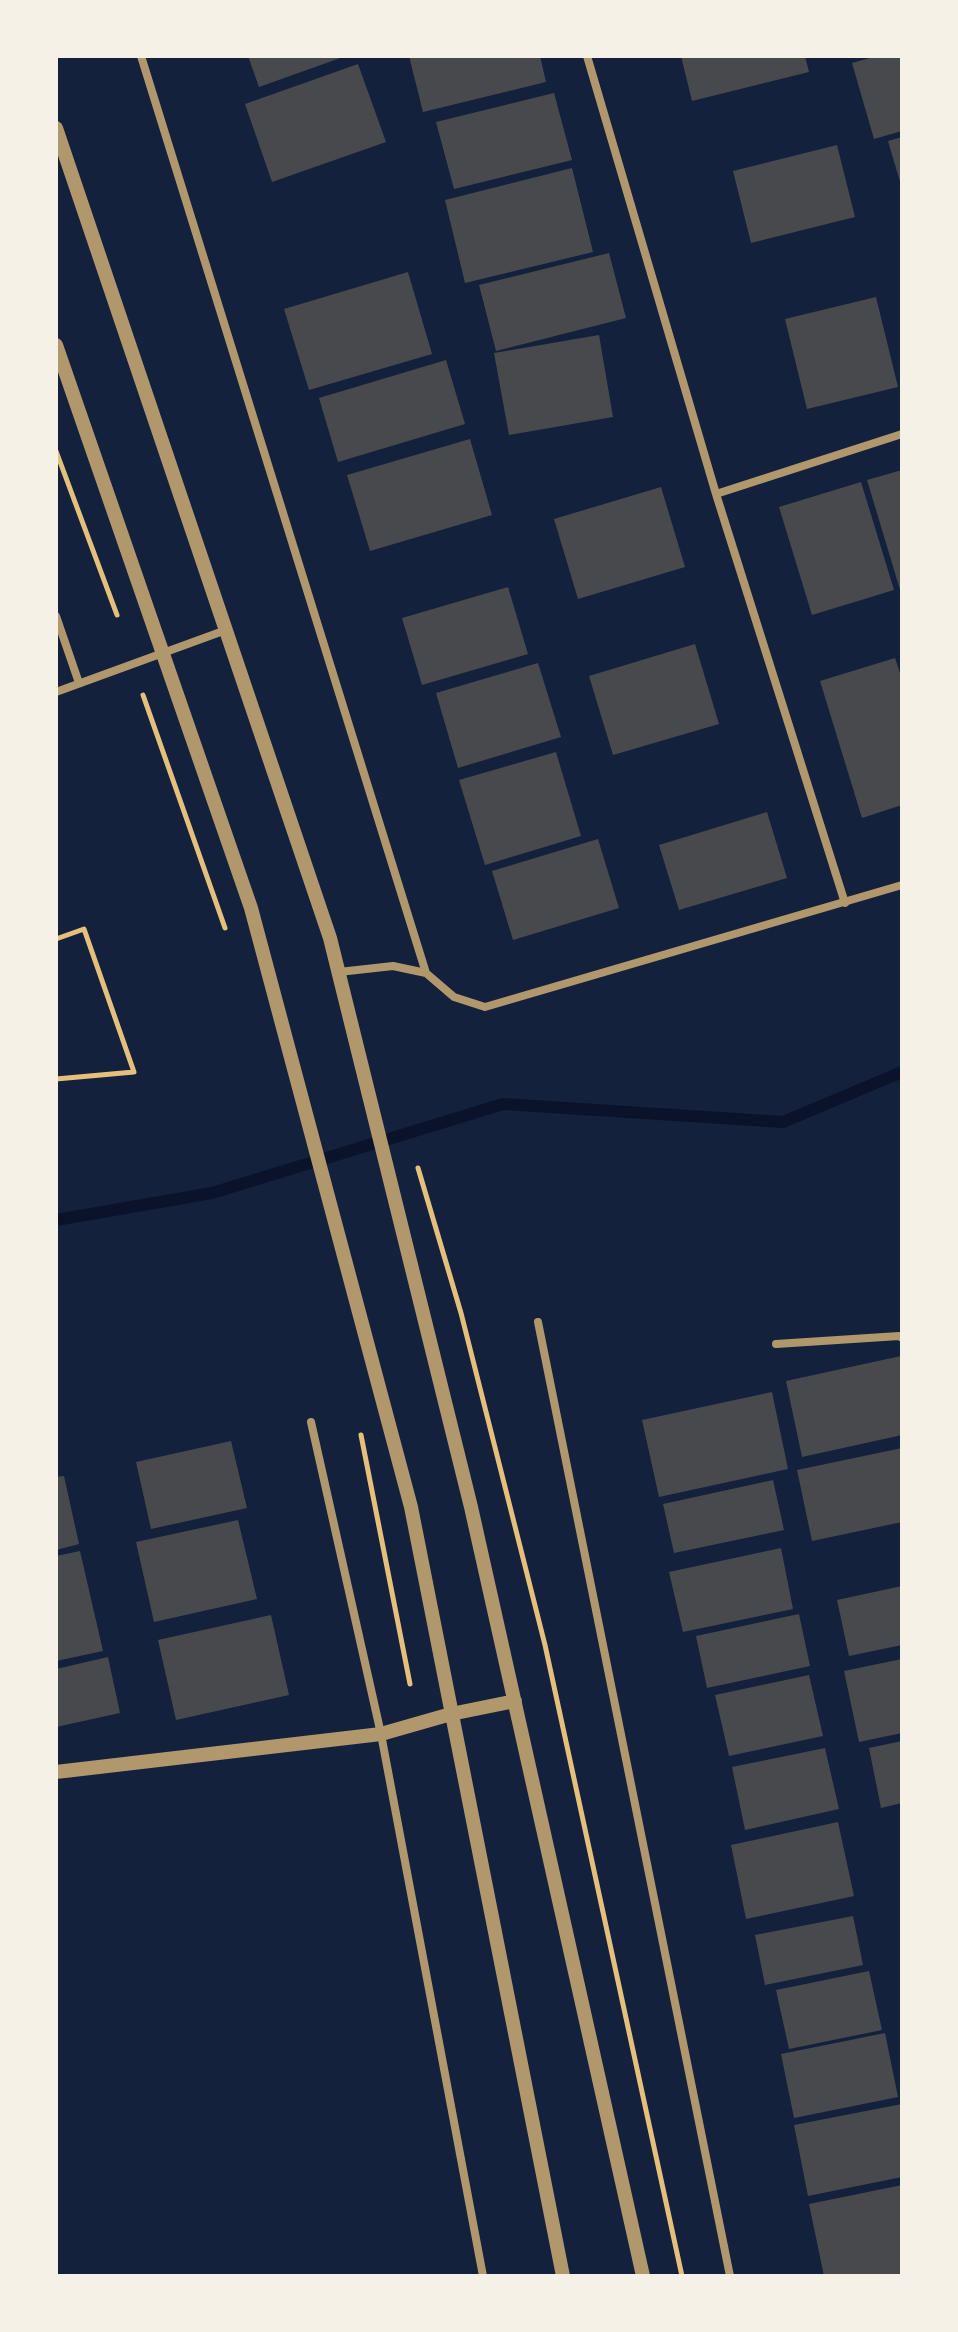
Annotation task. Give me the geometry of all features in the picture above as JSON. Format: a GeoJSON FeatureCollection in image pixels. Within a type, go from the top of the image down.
{"type":"FeatureCollection","features":[{"type":"Feature","properties":{"kind":"street"},"geometry":{"type":"LineString","coordinates":[[141,56],[426,973]]}},
{"type":"Feature","properties":{"kind":"street"},"geometry":{"type":"LineString","coordinates":[[587,56],[716,494],[845,903]]}},
{"type":"Feature","properties":{"kind":"street"},"geometry":{"type":"LineString","coordinates":[[56,128],[330,938],[471,1507],[643,2276]]}},
{"type":"Feature","properties":{"kind":"street"},"geometry":{"type":"LineString","coordinates":[[56,345],[251,908],[411,1507],[563,2276]]}},
{"type":"Feature","properties":{"kind":"street"},"geometry":{"type":"LineString","coordinates":[[716,494],[902,434]]}},
{"type":"Feature","properties":{"kind":"street"},"geometry":{"type":"LineString","coordinates":[[56,616],[79,683]]}},
{"type":"Feature","properties":{"kind":"street"},"geometry":{"type":"LineString","coordinates":[[56,692],[226,630]]}},
{"type":"Feature","properties":{"kind":"street"},"geometry":{"type":"LineString","coordinates":[[339,972],[393,966],[426,973],[454,997],[485,1007],[902,885]]}},
{"type":"Feature","properties":{"kind":"street"},"geometry":{"type":"LineString","coordinates":[[538,1322],[730,2276]]}},
{"type":"Feature","properties":{"kind":"street"},"geometry":{"type":"LineString","coordinates":[[776,1344],[902,1338]]}},
{"type":"Feature","properties":{"kind":"street"},"geometry":{"type":"LineString","coordinates":[[311,1422],[381,1734],[483,2276]]}},
{"type":"Feature","properties":{"kind":"street"},"geometry":{"type":"LineString","coordinates":[[56,1772],[381,1734],[451,1714],[515,1701]]}},
{"type":"Feature","properties":{"kind":"path"},"geometry":{"type":"LineString","coordinates":[[56,451],[119,619]]}},
{"type":"Feature","properties":{"kind":"path"},"geometry":{"type":"LineString","coordinates":[[56,939],[84,929],[134,1072],[56,1079]]}},
{"type":"Feature","properties":{"kind":"path"},"geometry":{"type":"LineString","coordinates":[[417,1163],[461,1313],[545,1645],[682,2276]]}},
{"type":"Feature","properties":{"kind":"building"},"geometry":{"type":"Polygon","coordinates":[[[248,56],[346,56],[259,87],[248,56]]]}},
{"type":"Feature","properties":{"kind":"building"},"geometry":{"type":"Polygon","coordinates":[[[409,56],[540,56],[546,82],[423,112],[409,56]]]}},
{"type":"Feature","properties":{"kind":"building"},"geometry":{"type":"Polygon","coordinates":[[[681,56],[805,56],[809,72],[692,101],[681,56]]]}},
{"type":"Feature","properties":{"kind":"building"},"geometry":{"type":"Polygon","coordinates":[[[877,56],[902,56],[902,131],[874,139],[852,63],[877,56]]]}},
{"type":"Feature","properties":{"kind":"building"},"geometry":{"type":"Polygon","coordinates":[[[358,64],[386,142],[272,182],[245,104],[358,64]]]}},
{"type":"Feature","properties":{"kind":"building"},"geometry":{"type":"Polygon","coordinates":[[[554,93],[572,160],[454,189],[436,122],[554,93]]]}},
{"type":"Feature","properties":{"kind":"building"},"geometry":{"type":"Polygon","coordinates":[[[902,137],[902,185],[901,185],[888,141],[902,137]]]}},
{"type":"Feature","properties":{"kind":"building"},"geometry":{"type":"Polygon","coordinates":[[[837,145],[855,217],[751,243],[733,171],[837,145]]]}},
{"type":"Feature","properties":{"kind":"building"},"geometry":{"type":"Polygon","coordinates":[[[572,168],[593,252],[465,283],[445,200],[572,168]]]}},
{"type":"Feature","properties":{"kind":"building"},"geometry":{"type":"Polygon","coordinates":[[[609,253],[626,318],[496,351],[479,285],[609,253]]]}},
{"type":"Feature","properties":{"kind":"building"},"geometry":{"type":"Polygon","coordinates":[[[408,272],[432,354],[309,390],[284,309],[408,272]]]}},
{"type":"Feature","properties":{"kind":"building"},"geometry":{"type":"Polygon","coordinates":[[[876,297],[898,387],[807,409],[785,319],[876,297]]]}},
{"type":"Feature","properties":{"kind":"building"},"geometry":{"type":"Polygon","coordinates":[[[599,335],[613,417],[509,435],[494,353],[599,335]]]}},
{"type":"Feature","properties":{"kind":"building"},"geometry":{"type":"Polygon","coordinates":[[[446,360],[465,424],[338,462],[319,398],[446,360]]]}},
{"type":"Feature","properties":{"kind":"building"},"geometry":{"type":"Polygon","coordinates":[[[470,439],[492,515],[370,551],[347,475],[470,439]]]}},
{"type":"Feature","properties":{"kind":"building"},"geometry":{"type":"Polygon","coordinates":[[[902,470],[902,593],[901,593],[867,480],[902,470]]]}},
{"type":"Feature","properties":{"kind":"building"},"geometry":{"type":"Polygon","coordinates":[[[861,482],[894,590],[812,615],[779,507],[861,482]]]}},
{"type":"Feature","properties":{"kind":"building"},"geometry":{"type":"Polygon","coordinates":[[[661,487],[685,567],[578,599],[554,519],[661,487]]]}},
{"type":"Feature","properties":{"kind":"building"},"geometry":{"type":"Polygon","coordinates":[[[508,587],[528,654],[422,685],[402,618],[508,587]]]}},
{"type":"Feature","properties":{"kind":"building"},"geometry":{"type":"Polygon","coordinates":[[[695,644],[719,724],[613,755],[589,676],[695,644]]]}},
{"type":"Feature","properties":{"kind":"building"},"geometry":{"type":"Polygon","coordinates":[[[895,658],[902,679],[902,805],[862,818],[820,681],[895,658]]]}},
{"type":"Feature","properties":{"kind":"building"},"geometry":{"type":"Polygon","coordinates":[[[538,663],[561,737],[458,768],[436,693],[538,663]]]}},
{"type":"Feature","properties":{"kind":"building"},"geometry":{"type":"Polygon","coordinates":[[[556,752],[581,836],[485,865],[459,780],[556,752]]]}},
{"type":"Feature","properties":{"kind":"building"},"geometry":{"type":"Polygon","coordinates":[[[767,812],[787,878],[679,910],[659,845],[767,812]]]}},
{"type":"Feature","properties":{"kind":"building"},"geometry":{"type":"Polygon","coordinates":[[[598,839],[619,908],[513,940],[492,871],[598,839]]]}},
{"type":"Feature","properties":{"kind":"building"},"geometry":{"type":"Polygon","coordinates":[[[901,1356],[902,1435],[802,1457],[786,1381],[901,1356]]]}},
{"type":"Feature","properties":{"kind":"building"},"geometry":{"type":"Polygon","coordinates":[[[772,1392],[788,1469],[659,1497],[642,1420],[772,1392]]]}},
{"type":"Feature","properties":{"kind":"building"},"geometry":{"type":"Polygon","coordinates":[[[231,1441],[247,1508],[151,1529],[136,1462],[231,1441]]]}},
{"type":"Feature","properties":{"kind":"building"},"geometry":{"type":"Polygon","coordinates":[[[902,1448],[902,1522],[812,1541],[797,1470],[902,1448]]]}},
{"type":"Feature","properties":{"kind":"building"},"geometry":{"type":"Polygon","coordinates":[[[64,1476],[79,1544],[56,1550],[56,1477],[64,1476]]]}},
{"type":"Feature","properties":{"kind":"building"},"geometry":{"type":"Polygon","coordinates":[[[773,1480],[784,1530],[674,1553],[663,1504],[773,1480]]]}},
{"type":"Feature","properties":{"kind":"building"},"geometry":{"type":"Polygon","coordinates":[[[238,1520],[257,1599],[154,1622],[136,1542],[238,1520]]]}},
{"type":"Feature","properties":{"kind":"building"},"geometry":{"type":"Polygon","coordinates":[[[781,1548],[793,1609],[683,1632],[669,1572],[781,1548]]]}},
{"type":"Feature","properties":{"kind":"building"},"geometry":{"type":"Polygon","coordinates":[[[80,1551],[103,1651],[56,1661],[56,1556],[80,1551]]]}},
{"type":"Feature","properties":{"kind":"building"},"geometry":{"type":"Polygon","coordinates":[[[902,1586],[902,1645],[849,1656],[837,1600],[902,1586]]]}},
{"type":"Feature","properties":{"kind":"building"},"geometry":{"type":"Polygon","coordinates":[[[799,1614],[810,1666],[707,1688],[696,1636],[799,1614]]]}},
{"type":"Feature","properties":{"kind":"building"},"geometry":{"type":"Polygon","coordinates":[[[271,1615],[289,1695],[176,1720],[158,1640],[271,1615]]]}},
{"type":"Feature","properties":{"kind":"building"},"geometry":{"type":"Polygon","coordinates":[[[108,1657],[120,1713],[56,1727],[56,1669],[108,1657]]]}},
{"type":"Feature","properties":{"kind":"building"},"geometry":{"type":"Polygon","coordinates":[[[902,1659],[902,1733],[859,1742],[844,1671],[902,1659]]]}},
{"type":"Feature","properties":{"kind":"building"},"geometry":{"type":"Polygon","coordinates":[[[809,1675],[823,1736],[729,1756],[715,1695],[809,1675]]]}},
{"type":"Feature","properties":{"kind":"building"},"geometry":{"type":"Polygon","coordinates":[[[902,1741],[902,1803],[881,1808],[869,1748],[902,1741]]]}},
{"type":"Feature","properties":{"kind":"building"},"geometry":{"type":"Polygon","coordinates":[[[825,1748],[839,1809],[745,1830],[732,1767],[825,1748]]]}},
{"type":"Feature","properties":{"kind":"building"},"geometry":{"type":"Polygon","coordinates":[[[838,1822],[854,1896],[746,1919],[731,1845],[838,1822]]]}},
{"type":"Feature","properties":{"kind":"building"},"geometry":{"type":"Polygon","coordinates":[[[853,1916],[863,1965],[765,1985],[755,1935],[853,1916]]]}},
{"type":"Feature","properties":{"kind":"building"},"geometry":{"type":"Polygon","coordinates":[[[869,1971],[882,2030],[789,2049],[776,1990],[869,1971]]]}},
{"type":"Feature","properties":{"kind":"building"},"geometry":{"type":"Polygon","coordinates":[[[885,2033],[898,2097],[794,2118],[781,2054],[885,2033]]]}},
{"type":"Feature","properties":{"kind":"building"},"geometry":{"type":"Polygon","coordinates":[[[902,2104],[902,2177],[808,2196],[794,2125],[902,2104]]]}},
{"type":"Feature","properties":{"kind":"building"},"geometry":{"type":"Polygon","coordinates":[[[902,2185],[902,2276],[824,2276],[809,2204],[902,2185]]]}},
{"type":"Feature","properties":{"kind":"waterway"},"geometry":{"type":"LineString","coordinates":[[56,1220],[212,1193],[503,1104],[783,1122],[902,1072]]}}]}
